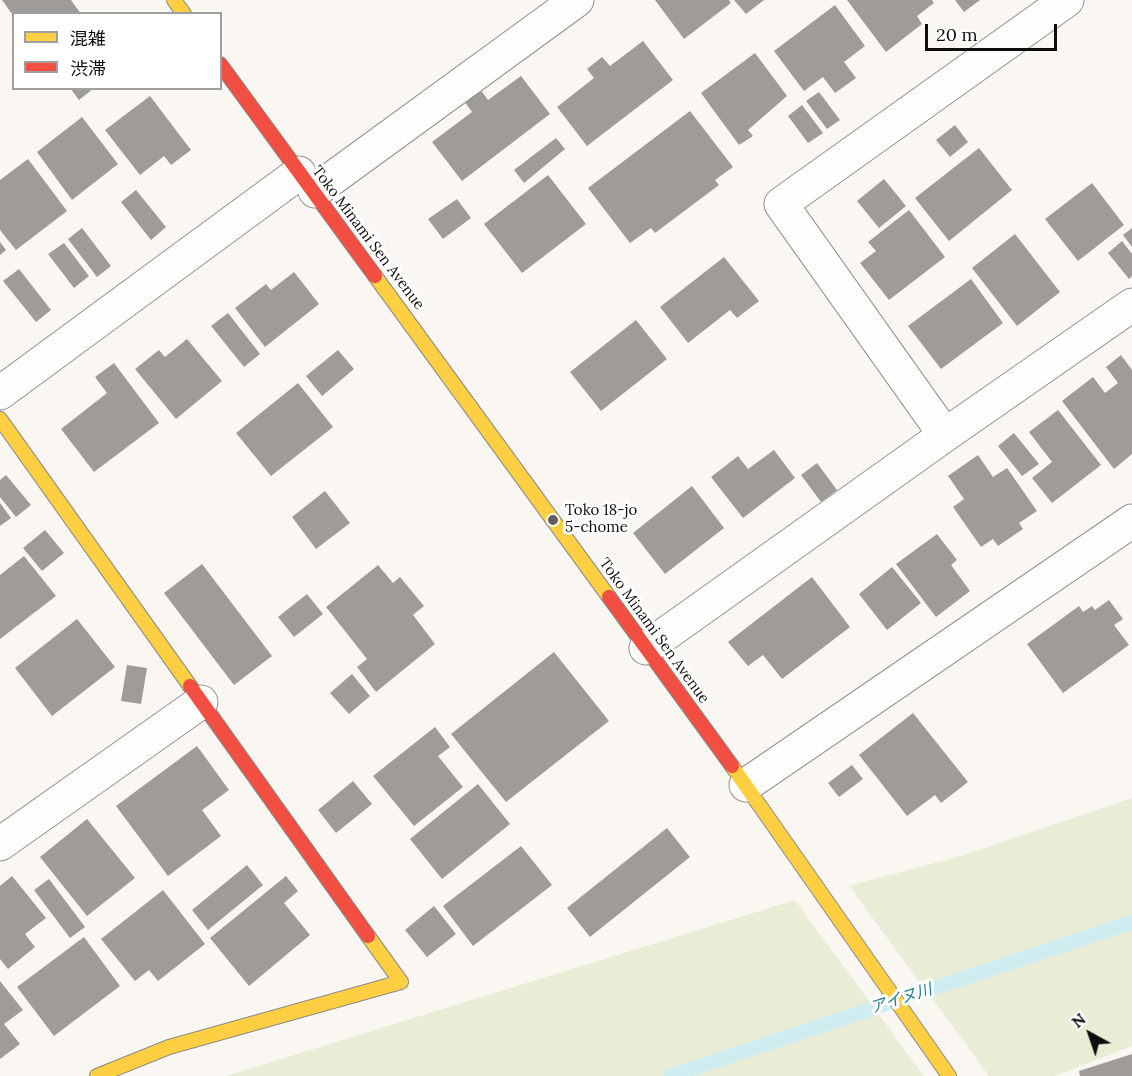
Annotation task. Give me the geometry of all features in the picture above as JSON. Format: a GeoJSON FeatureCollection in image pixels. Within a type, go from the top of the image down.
{"type":"FeatureCollection","features":[{"type":"Feature","properties":{"kind":"street"},"geometry":{"type":"LineString","coordinates":[[0,393],[577,0]]}},
{"type":"Feature","properties":{"kind":"street"},"geometry":{"type":"LineString","coordinates":[[945,435],[781,204],[1067,0]]}},
{"type":"Feature","properties":{"kind":"street","name":"Toko Minami Sen Avenue"},"geometry":{"type":"LineString","coordinates":[[222,67],[746,785],[945,1070]]}},
{"type":"Feature","properties":{"kind":"street"},"geometry":{"type":"LineString","coordinates":[[646,648],[1132,305]]}},
{"type":"Feature","properties":{"kind":"street"},"geometry":{"type":"LineString","coordinates":[[0,420],[400,982],[169,1047],[97,1076]]}},
{"type":"Feature","properties":{"kind":"street"},"geometry":{"type":"LineString","coordinates":[[746,785],[1132,521]]}},
{"type":"Feature","properties":{"kind":"street"},"geometry":{"type":"LineString","coordinates":[[0,844],[201,702]]}},
{"type":"Feature","properties":{"kind":"green space"},"geometry":{"type":"Polygon","coordinates":[[[1132,798],[1132,1046],[1055,1076],[989,1076],[849,886],[964,855],[1132,798]]]}},
{"type":"Feature","properties":{"kind":"green space"},"geometry":{"type":"Polygon","coordinates":[[[795,900],[924,1076],[226,1076],[795,900]]]}},
{"type":"Feature","properties":{"kind":"building"},"geometry":{"type":"Polygon","coordinates":[[[2,0],[71,0],[80,12],[12,12],[12,14],[2,0]]]}},
{"type":"Feature","properties":{"kind":"building"},"geometry":{"type":"Polygon","coordinates":[[[655,0],[729,0],[731,3],[684,39],[655,0]]]}},
{"type":"Feature","properties":{"kind":"building"},"geometry":{"type":"Polygon","coordinates":[[[734,0],[764,0],[746,14],[734,0]]]}},
{"type":"Feature","properties":{"kind":"building"},"geometry":{"type":"Polygon","coordinates":[[[847,0],[932,0],[934,3],[917,16],[922,24],[886,52],[847,0]]]}},
{"type":"Feature","properties":{"kind":"building"},"geometry":{"type":"Polygon","coordinates":[[[955,0],[980,0],[964,12],[955,0]]]}},
{"type":"Feature","properties":{"kind":"building"},"geometry":{"type":"Polygon","coordinates":[[[835,5],[865,46],[844,62],[856,78],[835,93],[823,77],[804,91],[774,51],[835,5]]]}},
{"type":"Feature","properties":{"kind":"building"},"geometry":{"type":"Polygon","coordinates":[[[643,41],[673,80],[587,146],[557,107],[594,78],[587,69],[602,57],[610,66],[643,41]]]}},
{"type":"Feature","properties":{"kind":"building"},"geometry":{"type":"Polygon","coordinates":[[[755,53],[787,96],[748,130],[753,136],[739,145],[701,93],[755,53]]]}},
{"type":"Feature","properties":{"kind":"building"},"geometry":{"type":"Polygon","coordinates":[[[521,76],[550,114],[462,181],[432,142],[472,112],[464,101],[480,89],[488,100],[521,76]]]}},
{"type":"Feature","properties":{"kind":"building"},"geometry":{"type":"Polygon","coordinates":[[[72,90],[92,90],[79,100],[72,90]]]}},
{"type":"Feature","properties":{"kind":"building"},"geometry":{"type":"Polygon","coordinates":[[[819,92],[840,120],[827,129],[806,101],[819,92]]]}},
{"type":"Feature","properties":{"kind":"building"},"geometry":{"type":"Polygon","coordinates":[[[150,96],[191,150],[171,165],[164,156],[140,175],[105,130],[150,96]]]}},
{"type":"Feature","properties":{"kind":"building"},"geometry":{"type":"Polygon","coordinates":[[[802,105],[823,133],[808,143],[788,116],[802,105]]]}},
{"type":"Feature","properties":{"kind":"building"},"geometry":{"type":"Polygon","coordinates":[[[690,111],[733,167],[715,180],[719,185],[655,233],[651,228],[630,243],[588,188],[690,111]]]}},
{"type":"Feature","properties":{"kind":"building"},"geometry":{"type":"Polygon","coordinates":[[[82,117],[118,164],[72,200],[37,152],[82,117]]]}},
{"type":"Feature","properties":{"kind":"building"},"geometry":{"type":"Polygon","coordinates":[[[955,125],[968,142],[950,157],[936,140],[955,125]]]}},
{"type":"Feature","properties":{"kind":"building"},"geometry":{"type":"Polygon","coordinates":[[[556,138],[565,149],[524,183],[514,170],[556,138]]]}},
{"type":"Feature","properties":{"kind":"building"},"geometry":{"type":"Polygon","coordinates":[[[979,148],[1012,190],[949,241],[915,198],[979,148]]]}},
{"type":"Feature","properties":{"kind":"building"},"geometry":{"type":"Polygon","coordinates":[[[28,159],[67,211],[16,250],[0,230],[0,180],[28,159]]]}},
{"type":"Feature","properties":{"kind":"building"},"geometry":{"type":"Polygon","coordinates":[[[548,175],[586,224],[522,273],[484,224],[548,175]]]}},
{"type":"Feature","properties":{"kind":"building"},"geometry":{"type":"Polygon","coordinates":[[[884,179],[906,206],[879,228],[857,201],[884,179]]]}},
{"type":"Feature","properties":{"kind":"building"},"geometry":{"type":"Polygon","coordinates":[[[1092,183],[1124,225],[1078,261],[1045,219],[1092,183]]]}},
{"type":"Feature","properties":{"kind":"building"},"geometry":{"type":"Polygon","coordinates":[[[136,190],[166,227],[151,240],[121,202],[136,190]]]}},
{"type":"Feature","properties":{"kind":"building"},"geometry":{"type":"Polygon","coordinates":[[[457,199],[471,218],[443,239],[428,219],[457,199]]]}},
{"type":"Feature","properties":{"kind":"building"},"geometry":{"type":"Polygon","coordinates":[[[909,210],[945,257],[889,300],[860,263],[876,251],[868,242],[909,210]]]}},
{"type":"Feature","properties":{"kind":"building"},"geometry":{"type":"Polygon","coordinates":[[[82,228],[111,266],[97,277],[68,239],[82,228]]]}},
{"type":"Feature","properties":{"kind":"building"},"geometry":{"type":"Polygon","coordinates":[[[1132,228],[1132,247],[1123,235],[1132,228]]]}},
{"type":"Feature","properties":{"kind":"building"},"geometry":{"type":"Polygon","coordinates":[[[1015,234],[1060,292],[1017,326],[972,268],[1015,234]]]}},
{"type":"Feature","properties":{"kind":"building"},"geometry":{"type":"Polygon","coordinates":[[[1122,241],[1132,254],[1132,276],[1129,279],[1108,253],[1122,241]]]}},
{"type":"Feature","properties":{"kind":"building"},"geometry":{"type":"Polygon","coordinates":[[[0,242],[6,250],[0,255],[0,242]]]}},
{"type":"Feature","properties":{"kind":"building"},"geometry":{"type":"Polygon","coordinates":[[[64,243],[89,276],[74,288],[48,254],[64,243]]]}},
{"type":"Feature","properties":{"kind":"building"},"geometry":{"type":"Polygon","coordinates":[[[724,257],[759,301],[737,318],[730,310],[688,343],[660,307],[724,257]]]}},
{"type":"Feature","properties":{"kind":"building"},"geometry":{"type":"Polygon","coordinates":[[[19,269],[51,310],[36,322],[3,281],[19,269]]]}},
{"type":"Feature","properties":{"kind":"building"},"geometry":{"type":"Polygon","coordinates":[[[294,272],[319,304],[265,347],[235,308],[266,284],[271,290],[294,272]]]}},
{"type":"Feature","properties":{"kind":"building"},"geometry":{"type":"Polygon","coordinates":[[[971,279],[1003,323],[941,369],[908,326],[971,279]]]}},
{"type":"Feature","properties":{"kind":"building"},"geometry":{"type":"Polygon","coordinates":[[[228,313],[260,354],[244,367],[211,326],[228,313]]]}},
{"type":"Feature","properties":{"kind":"building"},"geometry":{"type":"Polygon","coordinates":[[[636,320],[667,359],[601,411],[570,372],[636,320]]]}},
{"type":"Feature","properties":{"kind":"building"},"geometry":{"type":"Polygon","coordinates":[[[187,339],[222,381],[176,419],[135,369],[159,350],[165,357],[187,339]]]}},
{"type":"Feature","properties":{"kind":"building"},"geometry":{"type":"Polygon","coordinates":[[[338,350],[354,369],[322,396],[306,376],[338,350]]]}},
{"type":"Feature","properties":{"kind":"building"},"geometry":{"type":"Polygon","coordinates":[[[1121,355],[1132,370],[1132,454],[1114,469],[1062,401],[1093,377],[1105,393],[1118,383],[1106,367],[1121,355]]]}},
{"type":"Feature","properties":{"kind":"building"},"geometry":{"type":"Polygon","coordinates":[[[114,363],[159,423],[94,472],[61,429],[107,393],[95,377],[114,363]]]}},
{"type":"Feature","properties":{"kind":"building"},"geometry":{"type":"Polygon","coordinates":[[[298,383],[333,427],[271,476],[236,433],[298,383]]]}},
{"type":"Feature","properties":{"kind":"building"},"geometry":{"type":"Polygon","coordinates":[[[1058,410],[1101,465],[1052,503],[1032,478],[1052,462],[1029,432],[1058,410]]]}},
{"type":"Feature","properties":{"kind":"building"},"geometry":{"type":"Polygon","coordinates":[[[1014,433],[1039,464],[1022,476],[998,446],[1014,433]]]}},
{"type":"Feature","properties":{"kind":"building"},"geometry":{"type":"Polygon","coordinates":[[[774,450],[795,478],[743,518],[711,477],[738,456],[748,469],[774,450]]]}},
{"type":"Feature","properties":{"kind":"building"},"geometry":{"type":"Polygon","coordinates":[[[978,455],[993,477],[1007,468],[1037,511],[1019,523],[1023,529],[998,546],[993,539],[981,547],[953,507],[964,499],[948,476],[978,455]]]}},
{"type":"Feature","properties":{"kind":"building"},"geometry":{"type":"Polygon","coordinates":[[[817,463],[837,490],[821,502],[801,475],[817,463]]]}},
{"type":"Feature","properties":{"kind":"building"},"geometry":{"type":"Polygon","coordinates":[[[6,475],[31,505],[16,517],[0,497],[0,480],[6,475]]]}},
{"type":"Feature","properties":{"kind":"building"},"geometry":{"type":"Polygon","coordinates":[[[692,486],[724,528],[665,574],[633,533],[692,486]]]}},
{"type":"Feature","properties":{"kind":"building"},"geometry":{"type":"Polygon","coordinates":[[[325,491],[350,523],[316,549],[292,517],[325,491]]]}},
{"type":"Feature","properties":{"kind":"building"},"geometry":{"type":"Polygon","coordinates":[[[0,503],[11,518],[0,526],[0,503]]]}},
{"type":"Feature","properties":{"kind":"building"},"geometry":{"type":"Polygon","coordinates":[[[45,530],[64,553],[42,571],[23,548],[45,530]]]}},
{"type":"Feature","properties":{"kind":"building"},"geometry":{"type":"Polygon","coordinates":[[[937,534],[957,560],[951,565],[970,591],[936,617],[896,564],[937,534]]]}},
{"type":"Feature","properties":{"kind":"building"},"geometry":{"type":"Polygon","coordinates":[[[24,556],[56,596],[0,639],[0,575],[24,556]]]}},
{"type":"Feature","properties":{"kind":"building"},"geometry":{"type":"Polygon","coordinates":[[[202,564],[272,656],[234,685],[164,593],[202,564]]]}},
{"type":"Feature","properties":{"kind":"building"},"geometry":{"type":"Polygon","coordinates":[[[378,565],[393,583],[400,577],[424,606],[413,615],[435,644],[376,692],[357,667],[367,659],[326,607],[378,565]]]}},
{"type":"Feature","properties":{"kind":"building"},"geometry":{"type":"Polygon","coordinates":[[[892,567],[921,603],[887,630],[859,594],[892,567]]]}},
{"type":"Feature","properties":{"kind":"building"},"geometry":{"type":"Polygon","coordinates":[[[812,577],[850,627],[782,679],[763,655],[748,666],[728,642],[812,577]]]}},
{"type":"Feature","properties":{"kind":"building"},"geometry":{"type":"Polygon","coordinates":[[[307,594],[323,614],[294,637],[278,617],[307,594]]]}},
{"type":"Feature","properties":{"kind":"building"},"geometry":{"type":"Polygon","coordinates":[[[1109,600],[1123,619],[1114,625],[1129,645],[1063,693],[1027,644],[1079,606],[1083,612],[1092,606],[1095,610],[1109,600]]]}},
{"type":"Feature","properties":{"kind":"building"},"geometry":{"type":"Polygon","coordinates":[[[77,619],[115,667],[52,716],[15,668],[77,619]]]}},
{"type":"Feature","properties":{"kind":"building"},"geometry":{"type":"Polygon","coordinates":[[[554,652],[609,721],[506,802],[451,734],[554,652]]]}},
{"type":"Feature","properties":{"kind":"building"},"geometry":{"type":"Polygon","coordinates":[[[127,665],[147,668],[141,704],[121,701],[127,665]]]}},
{"type":"Feature","properties":{"kind":"building"},"geometry":{"type":"Polygon","coordinates":[[[352,674],[370,696],[349,714],[330,693],[352,674]]]}},
{"type":"Feature","properties":{"kind":"building"},"geometry":{"type":"Polygon","coordinates":[[[913,713],[968,782],[941,803],[935,795],[907,816],[859,755],[913,713]]]}},
{"type":"Feature","properties":{"kind":"building"},"geometry":{"type":"Polygon","coordinates":[[[435,727],[450,747],[438,756],[463,787],[414,826],[373,776],[435,727]]]}},
{"type":"Feature","properties":{"kind":"building"},"geometry":{"type":"Polygon","coordinates":[[[197,746],[229,790],[202,810],[221,836],[168,876],[116,806],[197,746]]]}},
{"type":"Feature","properties":{"kind":"building"},"geometry":{"type":"Polygon","coordinates":[[[852,765],[863,779],[839,797],[828,783],[852,765]]]}},
{"type":"Feature","properties":{"kind":"building"},"geometry":{"type":"Polygon","coordinates":[[[353,781],[372,804],[336,833],[318,810],[353,781]]]}},
{"type":"Feature","properties":{"kind":"building"},"geometry":{"type":"Polygon","coordinates":[[[478,784],[510,824],[442,879],[410,839],[478,784]]]}},
{"type":"Feature","properties":{"kind":"building"},"geometry":{"type":"Polygon","coordinates":[[[87,819],[135,878],[87,916],[40,857],[87,819]]]}},
{"type":"Feature","properties":{"kind":"building"},"geometry":{"type":"Polygon","coordinates":[[[667,828],[690,857],[590,937],[567,908],[667,828]]]}},
{"type":"Feature","properties":{"kind":"building"},"geometry":{"type":"Polygon","coordinates":[[[521,846],[552,885],[473,946],[443,906],[521,846]]]}},
{"type":"Feature","properties":{"kind":"building"},"geometry":{"type":"Polygon","coordinates":[[[247,865],[263,885],[208,930],[192,910],[247,865]]]}},
{"type":"Feature","properties":{"kind":"building"},"geometry":{"type":"Polygon","coordinates":[[[12,876],[46,918],[25,934],[35,947],[8,969],[0,959],[0,886],[12,876]]]}},
{"type":"Feature","properties":{"kind":"building"},"geometry":{"type":"Polygon","coordinates":[[[286,876],[298,891],[284,903],[310,935],[249,986],[210,938],[286,876]]]}},
{"type":"Feature","properties":{"kind":"building"},"geometry":{"type":"Polygon","coordinates":[[[49,879],[85,927],[70,938],[34,890],[49,879]]]}},
{"type":"Feature","properties":{"kind":"building"},"geometry":{"type":"Polygon","coordinates":[[[163,890],[205,944],[158,981],[149,970],[135,981],[101,939],[163,890]]]}},
{"type":"Feature","properties":{"kind":"building"},"geometry":{"type":"Polygon","coordinates":[[[434,906],[456,934],[427,957],[405,930],[434,906]]]}},
{"type":"Feature","properties":{"kind":"building"},"geometry":{"type":"Polygon","coordinates":[[[84,937],[120,986],[54,1036],[17,987],[84,937]]]}},
{"type":"Feature","properties":{"kind":"building"},"geometry":{"type":"Polygon","coordinates":[[[0,981],[23,1010],[4,1024],[20,1044],[0,1059],[0,981]]]}},
{"type":"Feature","properties":{"kind":"building"},"geometry":{"type":"Polygon","coordinates":[[[1132,1054],[1132,1076],[1080,1076],[1079,1071],[1132,1054]]]}},
{"type":"Feature","properties":{"kind":"waterway","name":"アイヌ川"},"geometry":{"type":"LineString","coordinates":[[670,1076],[1132,922]]}},
{"type":"Feature","properties":{"kind":"traffic: slow"},"geometry":{"type":"LineString","coordinates":[[174,0],[183,12]]}},
{"type":"Feature","properties":{"kind":"traffic: slow"},"geometry":{"type":"LineString","coordinates":[[375,276],[609,597]]}},
{"type":"Feature","properties":{"kind":"traffic: slow"},"geometry":{"type":"LineString","coordinates":[[0,419],[190,686]]}},
{"type":"Feature","properties":{"kind":"traffic: slow"},"geometry":{"type":"LineString","coordinates":[[732,766],[949,1076]]}},
{"type":"Feature","properties":{"kind":"traffic: slow"},"geometry":{"type":"LineString","coordinates":[[97,1076],[169,1047],[401,982],[368,936]]}},
{"type":"Feature","properties":{"kind":"traffic: jam"},"geometry":{"type":"LineString","coordinates":[[222,67],[375,276]]}},
{"type":"Feature","properties":{"kind":"traffic: jam"},"geometry":{"type":"LineString","coordinates":[[609,597],[732,766]]}},
{"type":"Feature","properties":{"kind":"traffic: jam"},"geometry":{"type":"LineString","coordinates":[[190,686],[368,936]]}},
{"type":"Feature","properties":{"kind":"place","name":"Toko 18-jo 5-chome"},"geometry":{"type":"Point","coordinates":[553,520]}}]}
